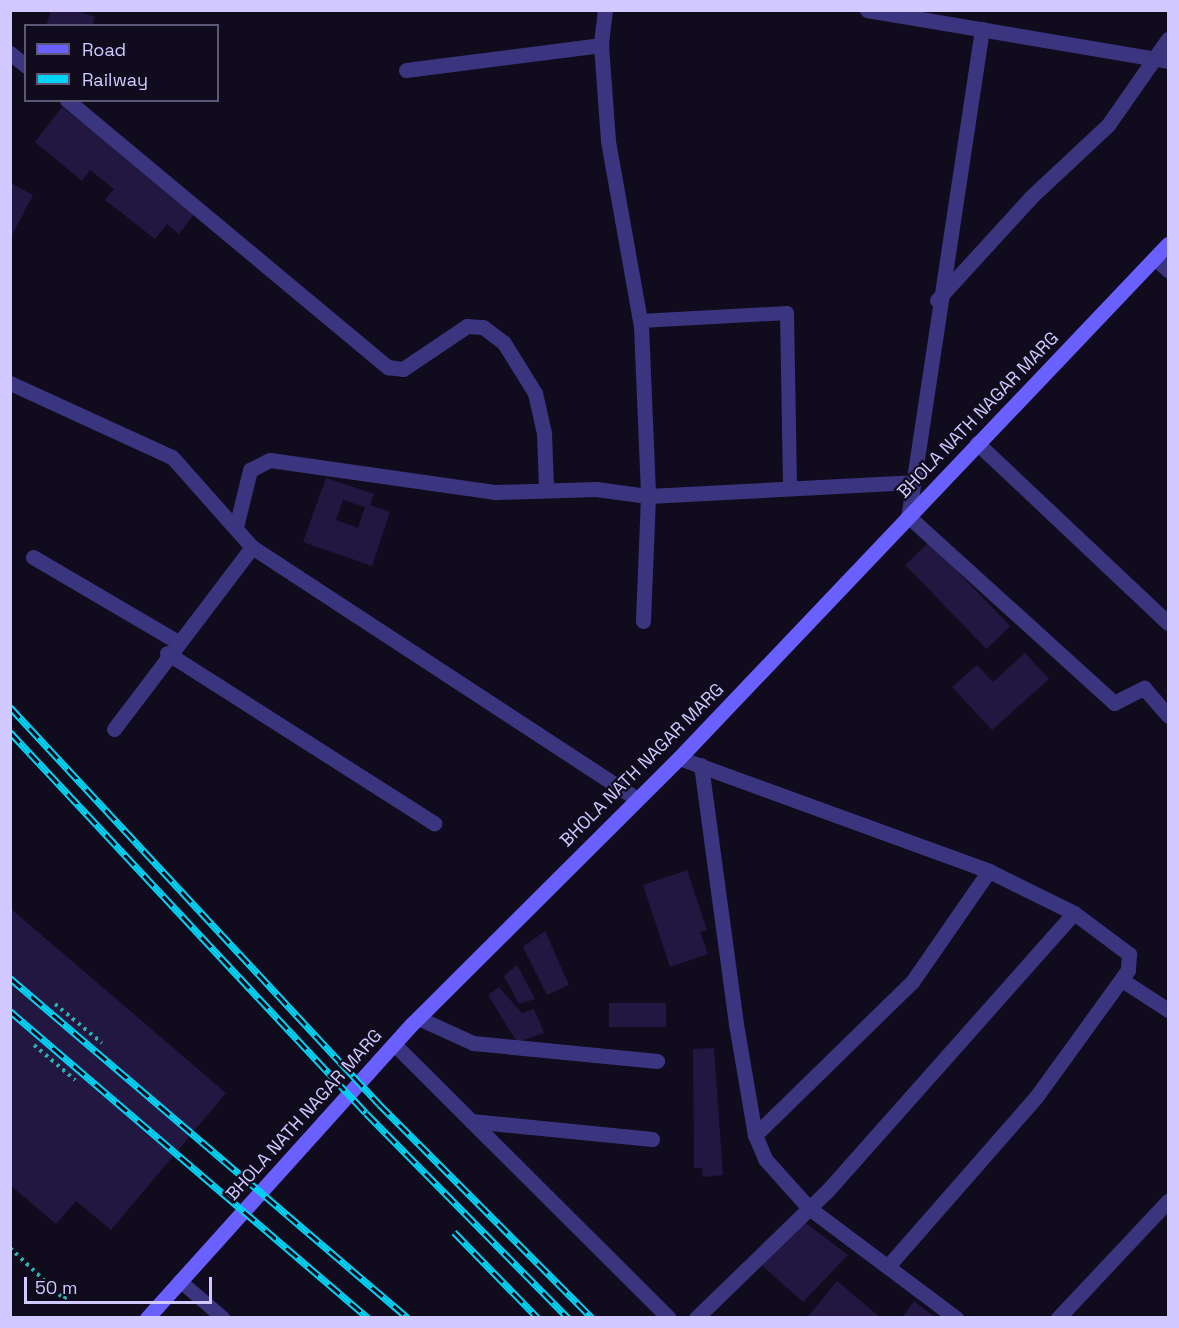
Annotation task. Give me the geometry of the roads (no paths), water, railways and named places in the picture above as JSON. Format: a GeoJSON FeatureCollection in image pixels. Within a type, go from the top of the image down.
{"type":"FeatureCollection","features":[{"type":"Feature","properties":{"kind":"street"},"geometry":{"type":"LineString","coordinates":[[605,10],[601,45],[608,141],[640,321],[648,496],[643,621]]}},
{"type":"Feature","properties":{"kind":"street"},"geometry":{"type":"LineString","coordinates":[[867,10],[1163,60]]}},
{"type":"Feature","properties":{"kind":"street"},"geometry":{"type":"LineString","coordinates":[[982,29],[937,300],[908,516],[1114,703],[1144,688],[1168,716]]}},
{"type":"Feature","properties":{"kind":"street"},"geometry":{"type":"LineString","coordinates":[[937,300],[1031,197],[1108,125],[1163,60],[1168,39]]}},
{"type":"Feature","properties":{"kind":"street"},"geometry":{"type":"LineString","coordinates":[[406,70],[601,45]]}},
{"type":"Feature","properties":{"kind":"street"},"geometry":{"type":"LineString","coordinates":[[10,53],[24,64]]}},
{"type":"Feature","properties":{"kind":"street"},"geometry":{"type":"LineString","coordinates":[[68,102],[388,367],[403,369],[467,326],[483,327],[504,343],[535,393],[544,433],[546,488]]}},
{"type":"Feature","properties":{"kind":"street","name":"BHOLA NATH NAGAR MARG"},"geometry":{"type":"LineString","coordinates":[[147,1317],[418,1018],[680,758],[1168,244]]}},
{"type":"Feature","properties":{"kind":"street"},"geometry":{"type":"LineString","coordinates":[[1155,258],[1168,270]]}},
{"type":"Feature","properties":{"kind":"street"},"geometry":{"type":"LineString","coordinates":[[10,383],[172,457],[252,547],[637,799]]}},
{"type":"Feature","properties":{"kind":"street"},"geometry":{"type":"LineString","coordinates":[[977,443],[1168,623]]}},
{"type":"Feature","properties":{"kind":"street"},"geometry":{"type":"LineString","coordinates":[[236,527],[250,470],[270,460],[454,490],[546,488],[648,496],[913,482]]}},
{"type":"Feature","properties":{"kind":"street"},"geometry":{"type":"LineString","coordinates":[[114,729],[171,647],[252,547]]}},
{"type":"Feature","properties":{"kind":"street"},"geometry":{"type":"LineString","coordinates":[[33,557],[434,823]]}},
{"type":"Feature","properties":{"kind":"street"},"geometry":{"type":"LineString","coordinates":[[680,758],[989,871],[1074,913],[1123,945],[1131,963],[1122,980],[1036,1097],[888,1266]]}},
{"type":"Feature","properties":{"kind":"street"},"geometry":{"type":"LineString","coordinates":[[701,765],[755,1135],[765,1159],[809,1208],[956,1317]]}},
{"type":"Feature","properties":{"kind":"street"},"geometry":{"type":"LineString","coordinates":[[755,1135],[912,982],[989,871]]}},
{"type":"Feature","properties":{"kind":"street"},"geometry":{"type":"LineString","coordinates":[[696,1317],[809,1208],[1074,913]]}},
{"type":"Feature","properties":{"kind":"street"},"geometry":{"type":"LineString","coordinates":[[1122,980],[1168,1010]]}},
{"type":"Feature","properties":{"kind":"street"},"geometry":{"type":"LineString","coordinates":[[418,1018],[473,1043],[657,1061]]}},
{"type":"Feature","properties":{"kind":"street"},"geometry":{"type":"LineString","coordinates":[[394,1044],[669,1317]]}},
{"type":"Feature","properties":{"kind":"street"},"geometry":{"type":"LineString","coordinates":[[471,1121],[652,1139]]}},
{"type":"Feature","properties":{"kind":"street"},"geometry":{"type":"LineString","coordinates":[[1058,1317],[1168,1201]]}},
{"type":"Feature","properties":{"kind":"lane"},"geometry":{"type":"LineString","coordinates":[[640,321],[787,314],[790,489]]}},
{"type":"Feature","properties":{"kind":"lane"},"geometry":{"type":"LineString","coordinates":[[180,1281],[223,1317]]}},
{"type":"Feature","properties":{"kind":"railway"},"geometry":{"type":"LineString","coordinates":[[10,707],[379,1104],[592,1318]]}},
{"type":"Feature","properties":{"kind":"railway"},"geometry":{"type":"LineString","coordinates":[[10,732],[366,1113],[568,1318]]}},
{"type":"Feature","properties":{"kind":"railway"},"geometry":{"type":"LineString","coordinates":[[10,978],[408,1318]]}},
{"type":"Feature","properties":{"kind":"railway"},"geometry":{"type":"LineString","coordinates":[[10,1011],[368,1318]]}},
{"type":"Feature","properties":{"kind":"railway"},"geometry":{"type":"LineString","coordinates":[[454,1232],[538,1318]]}}]}
